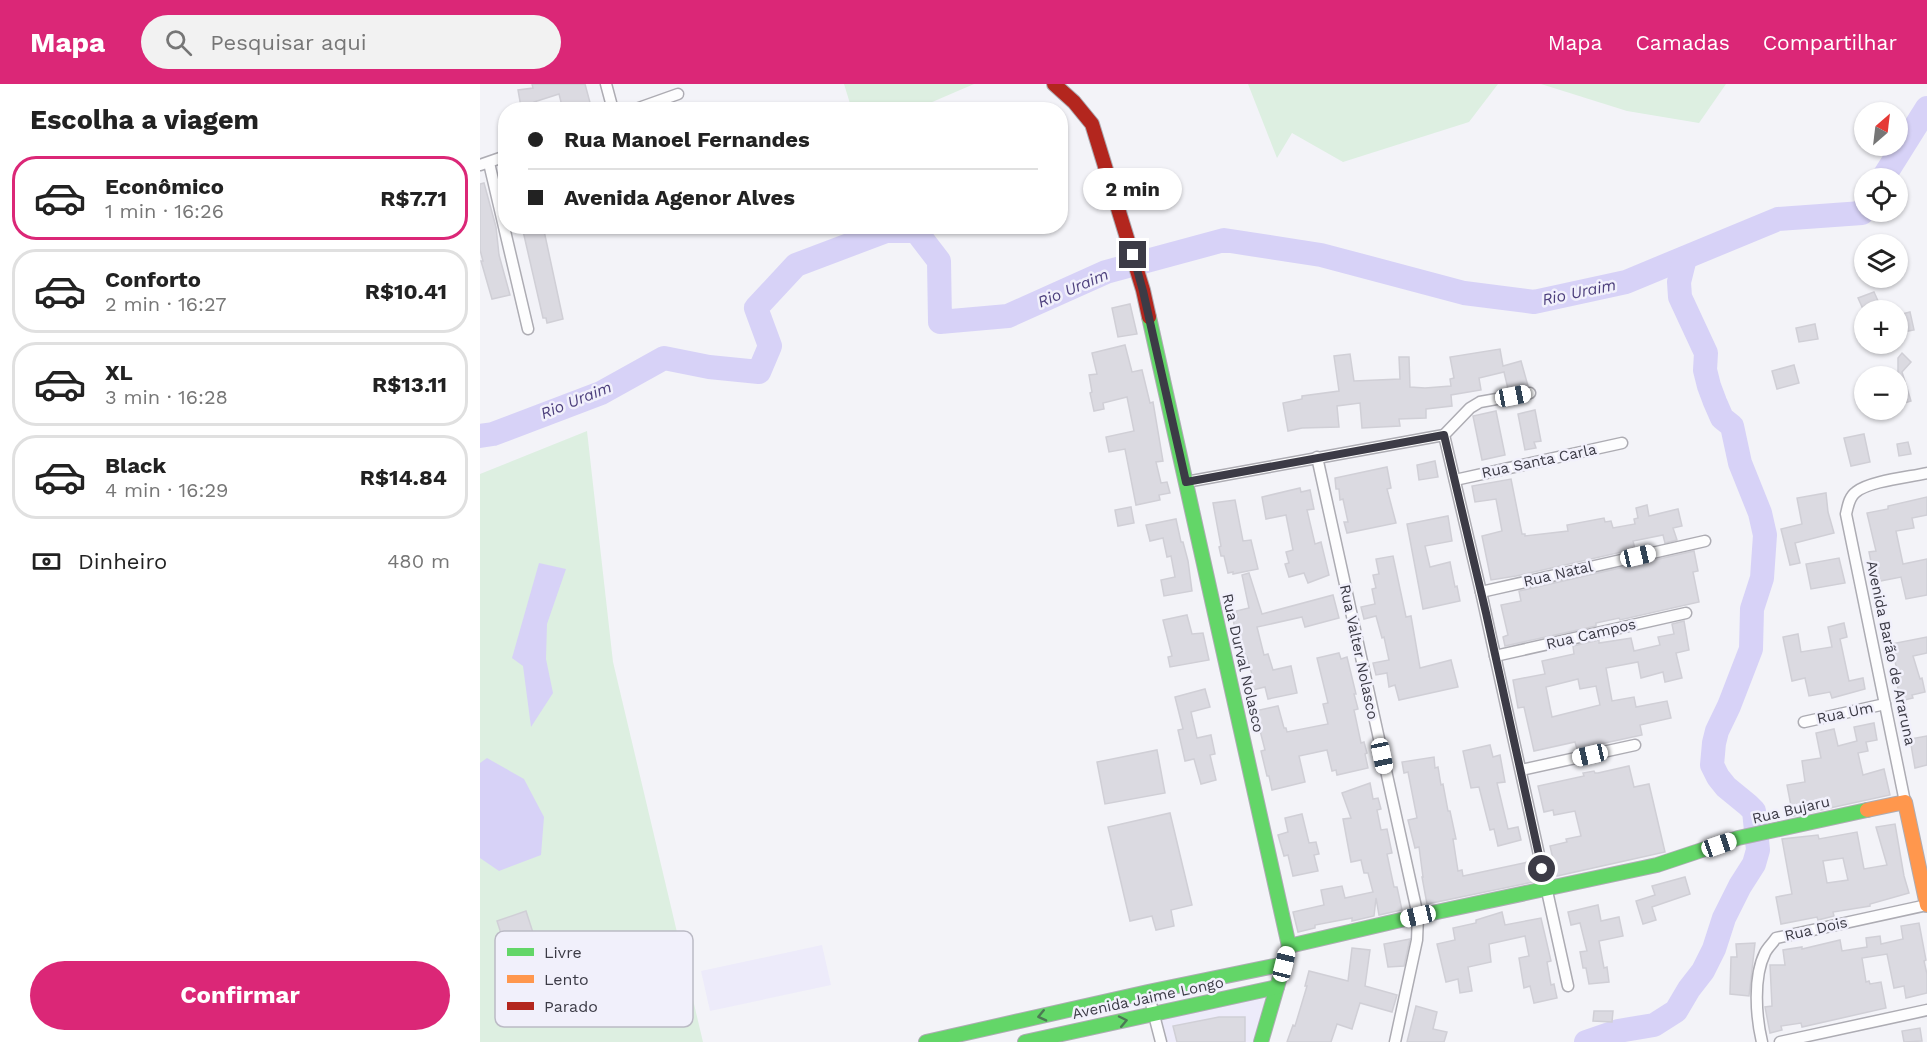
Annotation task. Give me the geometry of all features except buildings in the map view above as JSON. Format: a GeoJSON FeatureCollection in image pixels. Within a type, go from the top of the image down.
{"type":"FeatureCollection","features":[{"type":"Feature","properties":{"kind":"street"},"geometry":{"type":"LineString","coordinates":[[606,84],[611,102]]}},
{"type":"Feature","properties":{"kind":"street","name":"Rua Durval Nolasco"},"geometry":{"type":"LineString","coordinates":[[1054,84],[1074,102],[1092,124],[1143,291],[1289,946],[1261,1042]]}},
{"type":"Feature","properties":{"kind":"street"},"geometry":{"type":"LineString","coordinates":[[656,102],[678,94]]}},
{"type":"Feature","properties":{"kind":"street"},"geometry":{"type":"LineString","coordinates":[[484,164],[498,216]]}},
{"type":"Feature","properties":{"kind":"street"},"geometry":{"type":"LineString","coordinates":[[503,234],[528,329]]}},
{"type":"Feature","properties":{"kind":"street"},"geometry":{"type":"LineString","coordinates":[[1186,482],[1444,435],[1470,408],[1480,402],[1530,393]]}},
{"type":"Feature","properties":{"kind":"street"},"geometry":{"type":"LineString","coordinates":[[1444,435],[1568,986]]}},
{"type":"Feature","properties":{"kind":"street","name":"Rua Santa Carla"},"geometry":{"type":"LineString","coordinates":[[1455,480],[1622,443]]}},
{"type":"Feature","properties":{"kind":"street","name":"Rua Valter Nolasco"},"geometry":{"type":"LineString","coordinates":[[1317,458],[1418,916],[1418,940],[1395,1042]]}},
{"type":"Feature","properties":{"kind":"street","name":"Avenida Barão de Araruna"},"geometry":{"type":"LineString","coordinates":[[1927,474],[1868,485],[1855,492],[1848,502],[1846,514],[1905,802],[1923,866],[1927,905]]}},
{"type":"Feature","properties":{"kind":"street","name":"Rua Natal"},"geometry":{"type":"LineString","coordinates":[[1481,592],[1706,541]]}},
{"type":"Feature","properties":{"kind":"street","name":"Rua Campos"},"geometry":{"type":"LineString","coordinates":[[1495,656],[1686,613]]}},
{"type":"Feature","properties":{"kind":"street","name":"Rua Um"},"geometry":{"type":"LineString","coordinates":[[1804,722],[1885,704]]}},
{"type":"Feature","properties":{"kind":"street"},"geometry":{"type":"LineString","coordinates":[[1521,771],[1635,745]]}},
{"type":"Feature","properties":{"kind":"street","name":"Rua Bujaru"},"geometry":{"type":"LineString","coordinates":[[1289,946],[1657,865],[1738,838],[1905,802]]}},
{"type":"Feature","properties":{"kind":"street","name":"Rua Dois"},"geometry":{"type":"LineString","coordinates":[[1762,1042],[1758,1025],[1759,970],[1765,952],[1776,938],[1927,905]]}},
{"type":"Feature","properties":{"kind":"street"},"geometry":{"type":"LineString","coordinates":[[926,1042],[1284,964]]}},
{"type":"Feature","properties":{"kind":"street","name":"Avenida Jaime Longo"},"geometry":{"type":"LineString","coordinates":[[1030,1042],[1277,987]]}},
{"type":"Feature","properties":{"kind":"street"},"geometry":{"type":"LineString","coordinates":[[1148,992],[1161,1042]]}},
{"type":"Feature","properties":{"kind":"street"},"geometry":{"type":"LineString","coordinates":[[1780,1042],[1927,1010]]}},
{"type":"Feature","properties":{"kind":"shaded area"},"geometry":{"type":"Polygon","coordinates":[[[539,563],[566,569],[547,624],[546,659],[553,693],[531,727],[523,666],[512,658],[539,563]]]}},
{"type":"Feature","properties":{"kind":"shaded area"},"geometry":{"type":"Polygon","coordinates":[[[487,758],[524,779],[544,817],[541,855],[499,871],[480,858],[480,763],[487,758]]]}},
{"type":"Feature","properties":{"kind":"shaded area"},"geometry":{"type":"Polygon","coordinates":[[[822,945],[831,985],[710,1011],[701,971],[822,945]]]}},
{"type":"Feature","properties":{"kind":"shaded area"},"geometry":{"type":"Polygon","coordinates":[[[1268,995],[1255,1042],[1165,1042],[1157,1017],[1268,995]]]}},
{"type":"Feature","properties":{"kind":"green space"},"geometry":{"type":"Polygon","coordinates":[[[844,84],[974,84],[932,102],[850,102],[844,84]]]}},
{"type":"Feature","properties":{"kind":"green space"},"geometry":{"type":"Polygon","coordinates":[[[1248,84],[1498,84],[1469,122],[1343,162],[1292,133],[1277,158],[1248,84]]]}},
{"type":"Feature","properties":{"kind":"green space"},"geometry":{"type":"Polygon","coordinates":[[[1541,84],[1726,84],[1699,123],[1627,111],[1541,84]]]}},
{"type":"Feature","properties":{"kind":"green space"},"geometry":{"type":"Polygon","coordinates":[[[587,431],[613,662],[677,931],[495,931],[495,1027],[693,1027],[693,1000],[703,1042],[480,1042],[480,474],[587,431]]]}},
{"type":"Feature","properties":{"kind":"waterway","name":"Rio Uraim"},"geometry":{"type":"LineString","coordinates":[[1889,168],[1927,108]]}},
{"type":"Feature","properties":{"kind":"waterway","name":"Rio Uraim"},"geometry":{"type":"LineString","coordinates":[[918,234],[939,261],[940,322],[1008,316],[1106,272],[1224,240],[1321,255],[1464,293],[1534,302],[1626,282],[1778,219],[1854,214]]}},
{"type":"Feature","properties":{"kind":"waterway","name":"Rio Uraim"},"geometry":{"type":"LineString","coordinates":[[480,436],[493,434],[601,393],[664,358],[709,367],[759,372],[770,346],[756,308],[796,265],[878,234]]}},
{"type":"Feature","properties":{"kind":"waterway"},"geometry":{"type":"LineString","coordinates":[[1586,1042],[1618,1031],[1654,1025],[1676,1011],[1703,971],[1714,949],[1724,918],[1754,864],[1758,850],[1754,811],[1726,787],[1712,765],[1717,731],[1751,649],[1752,609],[1762,578],[1765,535],[1760,513],[1740,463],[1732,426],[1722,418],[1709,386],[1705,370],[1706,353],[1680,297],[1679,282],[1685,258]]}},
{"type":"Feature","properties":{"kind":"traffic: fast"},"geometry":{"type":"LineString","coordinates":[[1149,317],[1289,946],[1261,1042]]}},
{"type":"Feature","properties":{"kind":"traffic: fast"},"geometry":{"type":"LineString","coordinates":[[1289,946],[1657,865],[1738,838],[1867,810]]}},
{"type":"Feature","properties":{"kind":"traffic: fast"},"geometry":{"type":"LineString","coordinates":[[926,1042],[1284,964]]}},
{"type":"Feature","properties":{"kind":"traffic: fast"},"geometry":{"type":"LineString","coordinates":[[1025,1042],[1277,987]]}},
{"type":"Feature","properties":{"kind":"traffic: slow"},"geometry":{"type":"LineString","coordinates":[[1867,810],[1905,802],[1927,905]]}},
{"type":"Feature","properties":{"kind":"traffic: jam"},"geometry":{"type":"LineString","coordinates":[[1054,84],[1074,102],[1092,124],[1143,290],[1149,317]]}},
{"type":"Feature","properties":{"kind":"route"},"geometry":{"type":"LineString","coordinates":[[1133,255],[1186,482],[1444,435],[1542,869]]}}]}
